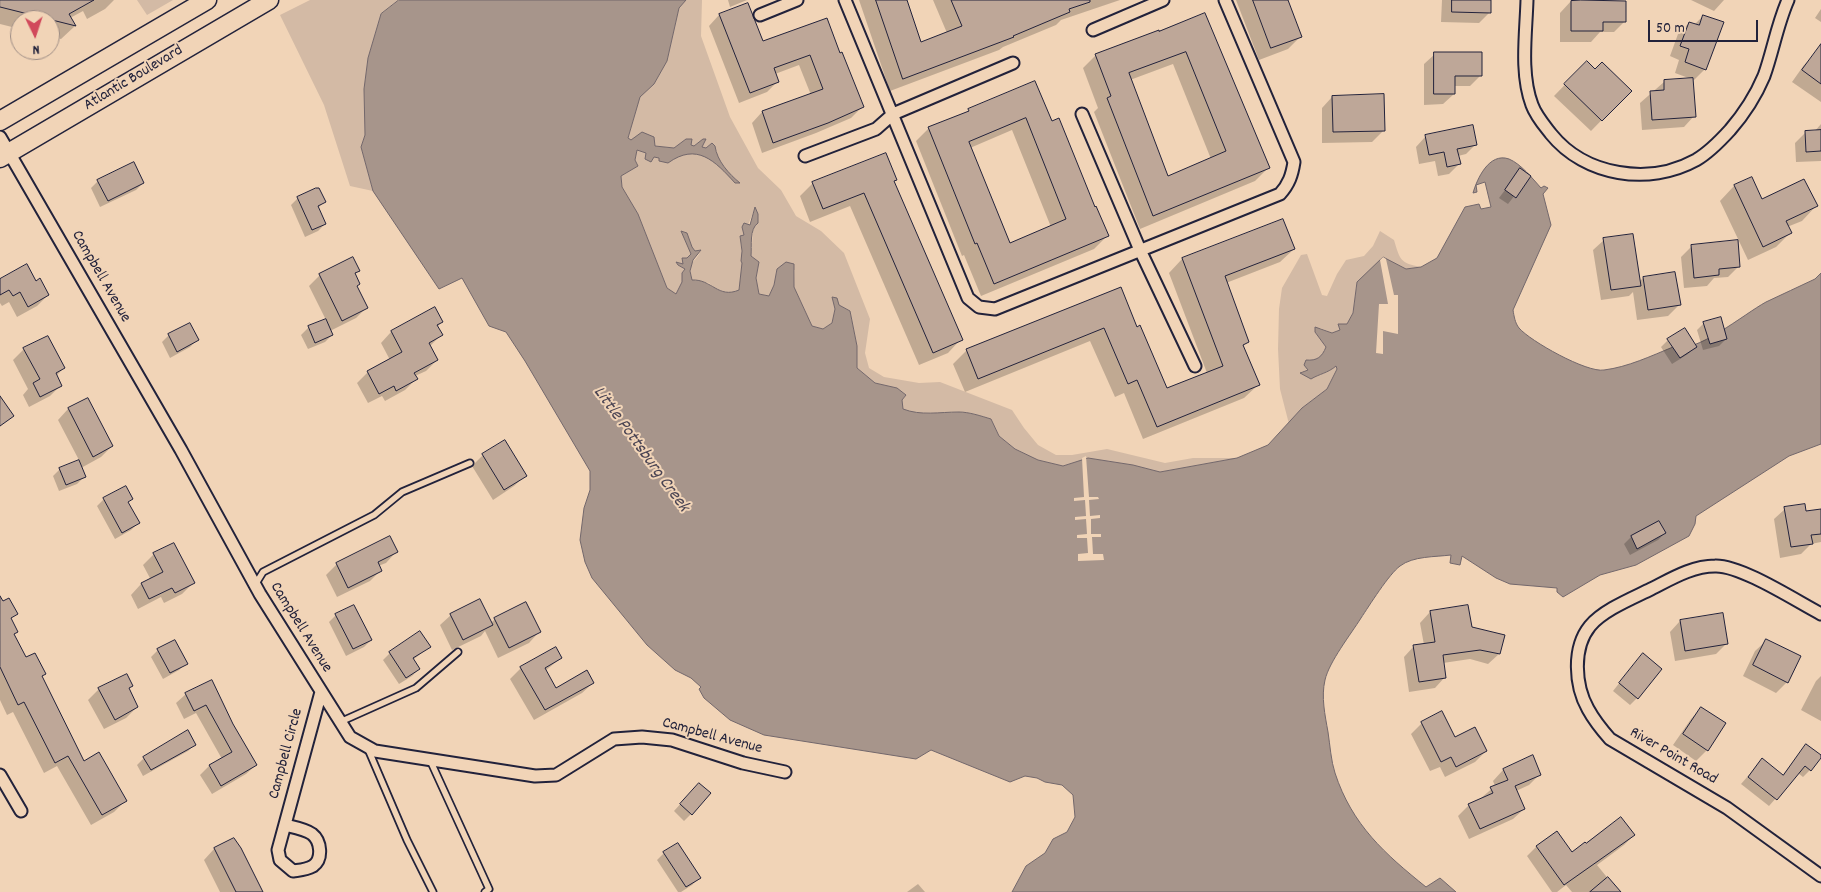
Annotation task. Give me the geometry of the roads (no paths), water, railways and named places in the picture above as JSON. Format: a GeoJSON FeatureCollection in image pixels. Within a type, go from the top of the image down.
{"type":"FeatureCollection","features":[{"type":"Feature","properties":{"kind":"main road","name":"Atlantic Boulevard"},"geometry":{"type":"LineString","coordinates":[[0,121],[207,0]]}},
{"type":"Feature","properties":{"kind":"main road","name":"Atlantic Boulevard"},"geometry":{"type":"LineString","coordinates":[[4,156],[269,0]]}},
{"type":"Feature","properties":{"kind":"street"},"geometry":{"type":"LineString","coordinates":[[760,15],[797,0]]}},
{"type":"Feature","properties":{"kind":"street"},"geometry":{"type":"LineString","coordinates":[[845,0],[968,298],[979,307],[995,309],[1280,194],[1286,187],[1291,177],[1294,162],[1225,0]]}},
{"type":"Feature","properties":{"kind":"street"},"geometry":{"type":"LineString","coordinates":[[1093,30],[1163,0]]}},
{"type":"Feature","properties":{"kind":"street"},"geometry":{"type":"LineString","coordinates":[[1527,0],[1526,66],[1528,90],[1533,107],[1556,140],[1570,153],[1605,170],[1628,174],[1656,174],[1675,170],[1696,160],[1715,146],[1744,111],[1763,76],[1788,0]]}},
{"type":"Feature","properties":{"kind":"street"},"geometry":{"type":"LineString","coordinates":[[805,156],[876,129],[893,114],[1013,63]]}},
{"type":"Feature","properties":{"kind":"street"},"geometry":{"type":"LineString","coordinates":[[1082,114],[1140,250],[1195,366]]}},
{"type":"Feature","properties":{"kind":"street","name":"Campbell Avenue"},"geometry":{"type":"LineString","coordinates":[[0,137],[4,156],[181,450],[255,584],[350,737],[375,751],[535,776],[556,775],[614,739],[642,736],[672,740],[743,763],[785,772]]}},
{"type":"Feature","properties":{"kind":"street","name":"River Point Road"},"geometry":{"type":"LineString","coordinates":[[1821,614],[1746,574],[1729,567],[1696,568],[1637,596],[1605,614],[1590,626],[1580,644],[1578,679],[1581,696],[1588,710],[1610,739],[1727,808],[1821,876]]}},
{"type":"Feature","properties":{"kind":"street","name":"Campbell Circle"},"geometry":{"type":"LineString","coordinates":[[285,825],[321,692]]}},
{"type":"Feature","properties":{"kind":"street"},"geometry":{"type":"LineString","coordinates":[[0,775],[21,811]]}},
{"type":"Feature","properties":{"kind":"lane"},"geometry":{"type":"LineString","coordinates":[[255,584],[263,572],[374,515],[402,492],[470,463]]}},
{"type":"Feature","properties":{"kind":"lane"},"geometry":{"type":"LineString","coordinates":[[340,722],[416,688],[458,652]]}},
{"type":"Feature","properties":{"kind":"lane"},"geometry":{"type":"LineString","coordinates":[[367,747],[407,840],[433,892]]}},
{"type":"Feature","properties":{"kind":"lane"},"geometry":{"type":"LineString","coordinates":[[430,760],[488,889],[485,892]]}},
{"type":"Feature","properties":{"kind":"water","name":"Little Pottsburg Creek"},"geometry":{"type":"Polygon","coordinates":[[[399,0],[686,0],[679,8],[667,61],[654,84],[640,97],[628,138],[631,140],[642,132],[654,137],[655,146],[674,148],[686,139],[692,139],[691,145],[694,146],[703,139],[706,139],[702,147],[706,148],[712,143],[724,167],[740,183],[735,183],[713,161],[697,154],[678,157],[668,163],[659,161],[659,158],[654,157],[651,162],[645,159],[646,153],[637,150],[635,160],[638,166],[621,176],[622,187],[638,214],[667,288],[676,294],[682,282],[682,273],[685,269],[676,262],[683,264],[682,258],[687,258],[691,254],[681,231],[687,233],[695,251],[701,250],[693,260],[690,271],[692,280],[705,282],[720,291],[732,292],[739,290],[742,263],[740,236],[744,235],[742,227],[744,223],[750,225],[755,207],[758,214],[758,223],[752,233],[751,256],[759,262],[756,278],[759,294],[769,296],[774,285],[777,269],[786,262],[794,264],[794,287],[812,326],[823,329],[832,323],[835,309],[832,297],[837,298],[839,305],[850,311],[857,346],[857,368],[875,383],[897,388],[906,395],[902,400],[903,409],[923,413],[963,412],[991,419],[999,436],[1015,449],[1038,460],[1063,466],[1088,458],[1133,465],[1160,472],[1237,458],[1268,445],[1302,408],[1327,389],[1337,369],[1336,366],[1311,379],[1300,373],[1308,370],[1304,365],[1306,360],[1319,358],[1326,347],[1315,332],[1315,327],[1332,333],[1340,330],[1338,324],[1347,324],[1353,313],[1357,282],[1383,257],[1406,269],[1421,267],[1437,258],[1465,207],[1479,204],[1481,209],[1491,207],[1485,182],[1476,185],[1485,168],[1496,159],[1509,159],[1518,164],[1541,188],[1544,186],[1548,188],[1543,194],[1551,225],[1513,310],[1516,322],[1525,334],[1546,348],[1585,367],[1596,370],[1613,369],[1673,347],[1682,348],[1694,345],[1720,332],[1766,302],[1815,279],[1821,273],[1821,444],[1789,456],[1696,516],[1695,524],[1689,536],[1636,565],[1600,575],[1563,597],[1557,592],[1557,588],[1510,584],[1496,578],[1462,556],[1460,565],[1450,563],[1451,555],[1411,560],[1400,566],[1390,576],[1341,648],[1327,673],[1323,693],[1332,763],[1342,791],[1360,823],[1371,837],[1397,863],[1426,887],[1440,878],[1456,892],[1012,892],[1026,866],[1045,853],[1053,839],[1067,832],[1075,817],[1073,795],[1062,785],[1025,776],[1010,782],[931,750],[916,759],[764,735],[730,720],[704,698],[699,689],[701,687],[691,678],[675,670],[647,645],[592,578],[585,562],[580,540],[584,508],[590,490],[590,471],[506,332],[489,326],[462,278],[439,289],[373,191],[361,147],[365,135],[364,89],[368,58],[381,14],[399,0]]]}}]}
